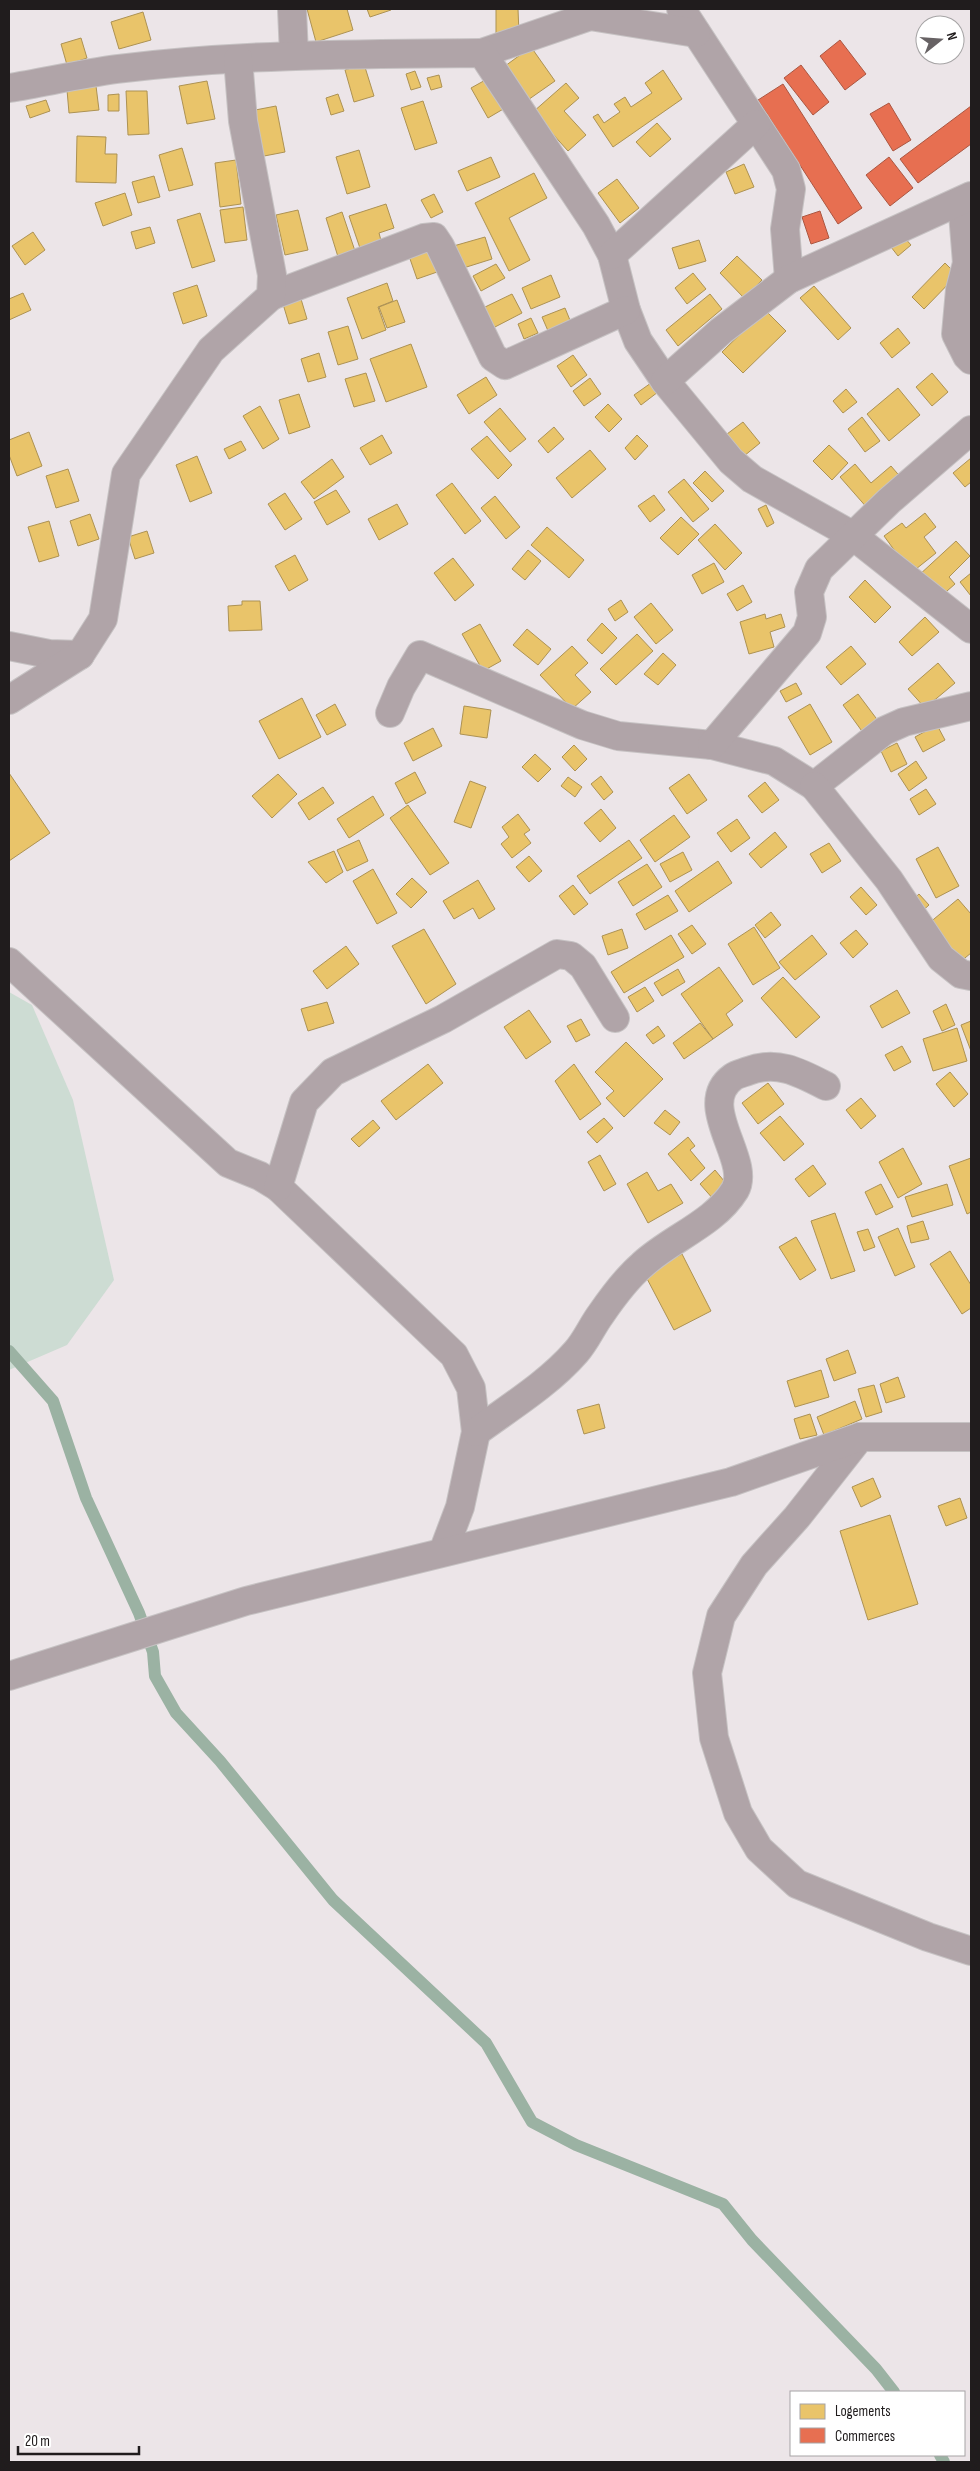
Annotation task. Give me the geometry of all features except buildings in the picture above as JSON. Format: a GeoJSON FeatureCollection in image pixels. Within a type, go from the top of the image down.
{"type":"FeatureCollection","features":[{"type":"Feature","properties":{"kind":"street"},"geometry":{"type":"LineString","coordinates":[[292,9],[294,55]]}},
{"type":"Feature","properties":{"kind":"street"},"geometry":{"type":"LineString","coordinates":[[681,9],[786,170],[791,189],[785,229],[789,278]]}},
{"type":"Feature","properties":{"kind":"street"},"geometry":{"type":"LineString","coordinates":[[9,88],[117,69],[238,59],[294,55],[482,52],[585,12],[696,33]]}},
{"type":"Feature","properties":{"kind":"street"},"geometry":{"type":"LineString","coordinates":[[482,52],[596,225],[612,255],[626,310],[638,341],[665,381],[731,461],[752,479],[852,535],[971,629]]}},
{"type":"Feature","properties":{"kind":"street"},"geometry":{"type":"LineString","coordinates":[[238,59],[243,121],[271,266],[271,296]]}},
{"type":"Feature","properties":{"kind":"street"},"geometry":{"type":"LineString","coordinates":[[612,255],[756,124]]}},
{"type":"Feature","properties":{"kind":"street"},"geometry":{"type":"LineString","coordinates":[[665,381],[721,331],[789,278],[967,199],[967,264],[960,290],[956,334],[971,360]]}},
{"type":"Feature","properties":{"kind":"street"},"geometry":{"type":"LineString","coordinates":[[9,700],[80,655],[103,619],[126,474],[211,350],[271,296],[424,238],[434,237],[493,357],[505,365],[626,310]]}},
{"type":"Feature","properties":{"kind":"street"},"geometry":{"type":"LineString","coordinates":[[712,745],[807,633],[812,617],[809,592],[819,569],[852,535],[971,430]]}},
{"type":"Feature","properties":{"kind":"street"},"geometry":{"type":"LineString","coordinates":[[9,646],[49,654],[80,655]]}},
{"type":"Feature","properties":{"kind":"street"},"geometry":{"type":"LineString","coordinates":[[390,713],[401,687],[420,655],[582,725],[618,736],[712,745],[774,762],[814,786],[890,880],[941,958],[961,974],[971,976]]}},
{"type":"Feature","properties":{"kind":"street"},"geometry":{"type":"LineString","coordinates":[[814,786],[884,731],[904,722],[971,706]]}},
{"type":"Feature","properties":{"kind":"street"},"geometry":{"type":"LineString","coordinates":[[278,1188],[304,1102],[333,1072],[443,1019],[557,954],[571,956],[583,966],[615,1018]]}},
{"type":"Feature","properties":{"kind":"street"},"geometry":{"type":"LineString","coordinates":[[9,962],[228,1163],[260,1176],[278,1188],[454,1355],[471,1388],[476,1432],[460,1507],[443,1552]]}},
{"type":"Feature","properties":{"kind":"street"},"geometry":{"type":"LineString","coordinates":[[476,1432],[549,1379],[577,1351],[602,1313],[641,1265],[723,1208],[736,1187],[736,1161],[719,1115],[722,1090],[734,1076],[755,1068],[774,1066],[796,1070],[826,1086]]}},
{"type":"Feature","properties":{"kind":"street"},"geometry":{"type":"LineString","coordinates":[[860,1437],[798,1517],[754,1565],[721,1616],[707,1673],[714,1738],[742,1820],[759,1850],[797,1884],[928,1938],[971,1951]]}},
{"type":"Feature","properties":{"kind":"street"},"geometry":{"type":"LineString","coordinates":[[9,1676],[246,1601],[731,1482],[860,1437],[971,1437]]}},
{"type":"Feature","properties":{"kind":"shaded area"},"geometry":{"type":"Polygon","coordinates":[[[9,992],[32,1005],[73,1100],[114,1280],[67,1345],[9,1370],[9,992]]]}},
{"type":"Feature","properties":{"kind":"waterway"},"geometry":{"type":"LineString","coordinates":[[9,1351],[53,1401],[86,1498],[139,1613],[153,1652],[155,1676],[176,1713],[220,1761],[333,1900],[486,2043],[532,2122],[576,2145],[723,2204],[752,2240],[876,2369],[893,2391]]}},
{"type":"Feature","properties":{"kind":"waterway"},"geometry":{"type":"LineString","coordinates":[[941,2456],[944,2462]]}}]}
